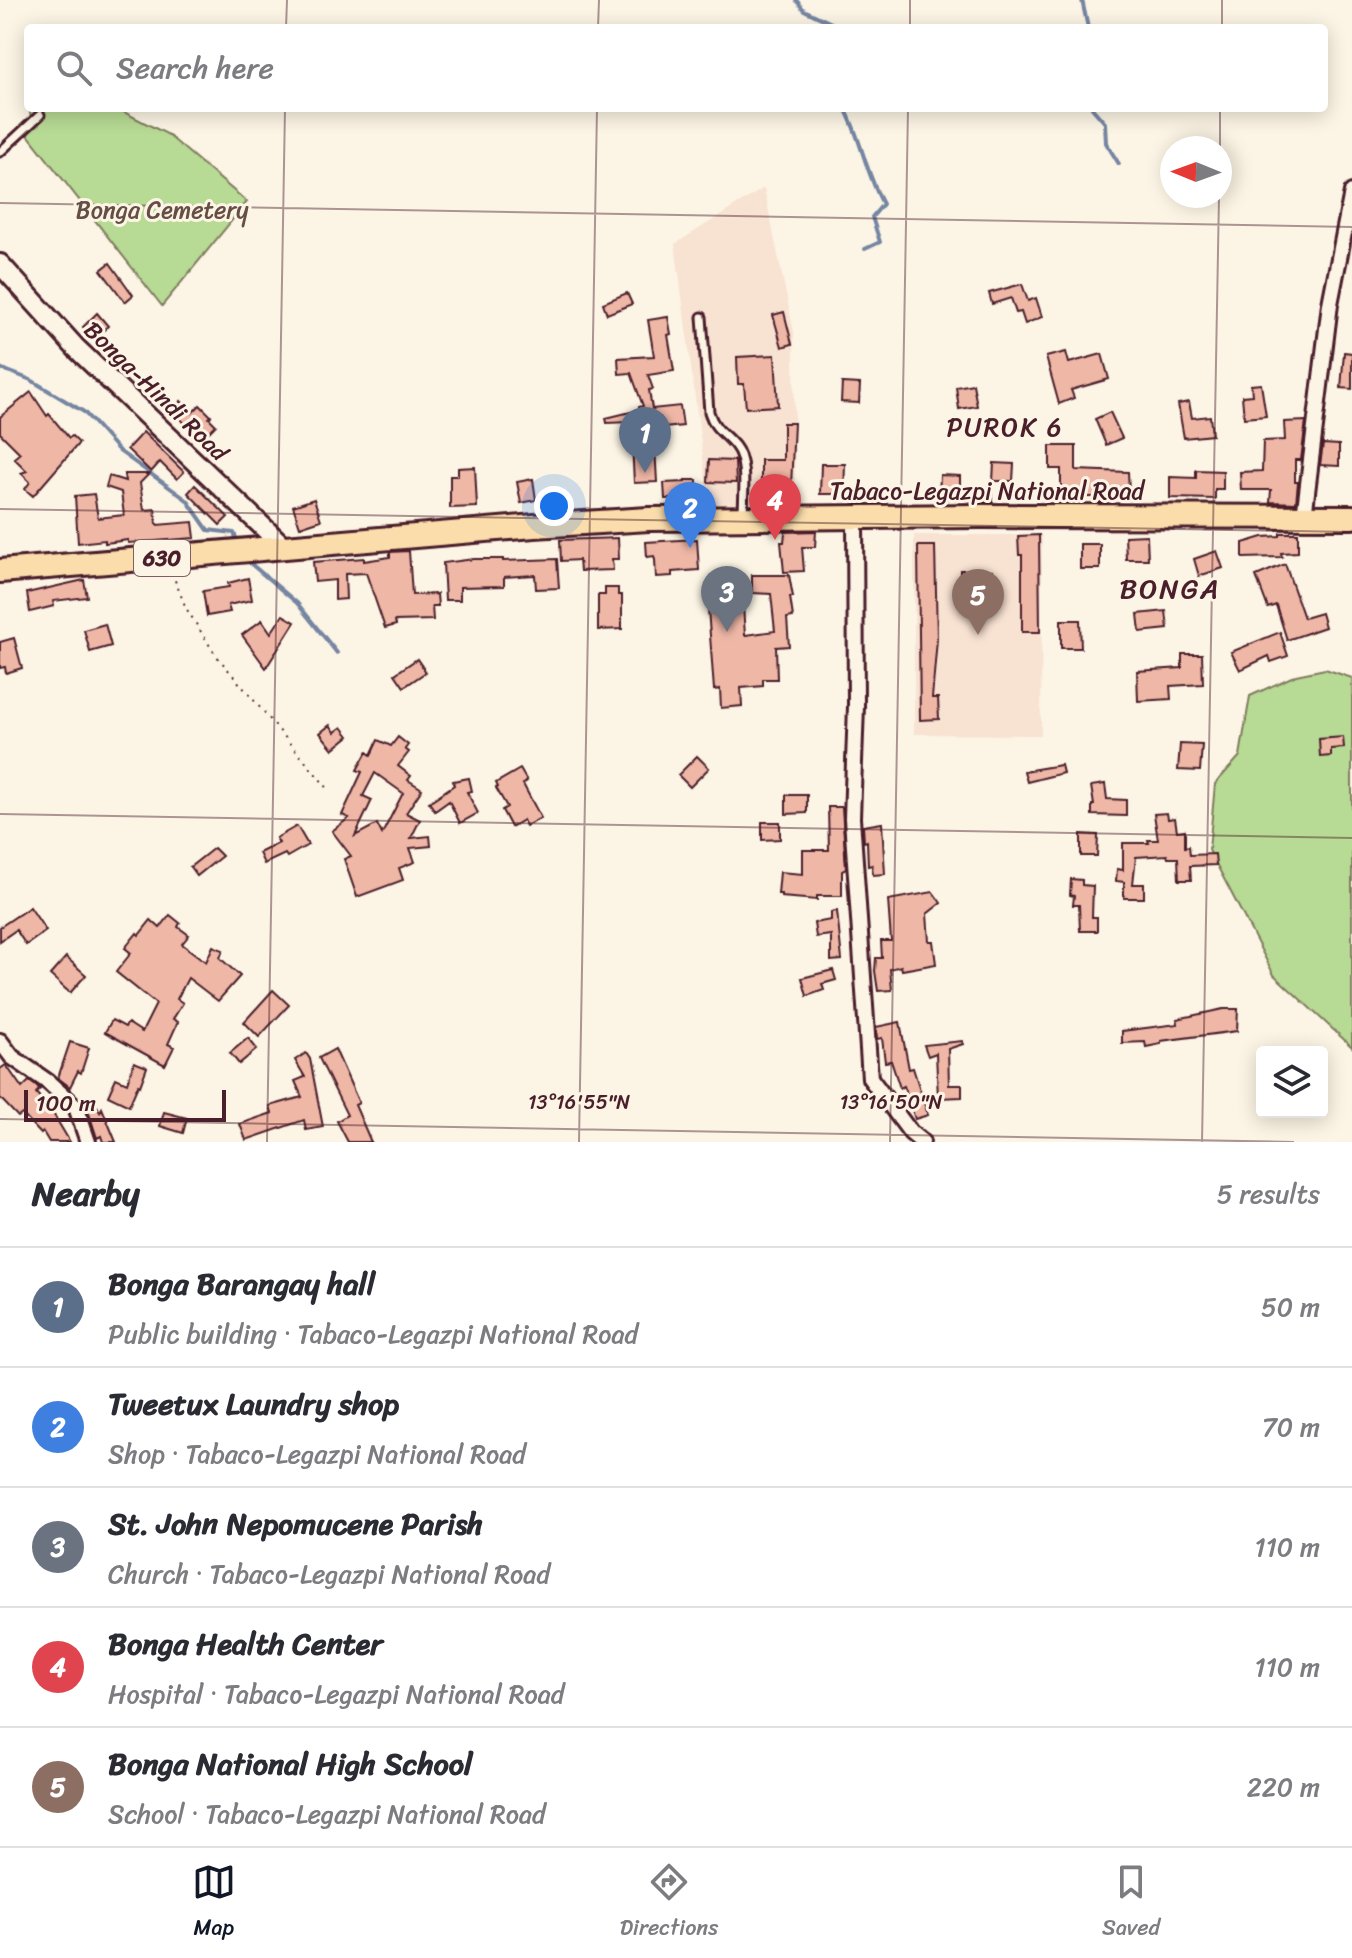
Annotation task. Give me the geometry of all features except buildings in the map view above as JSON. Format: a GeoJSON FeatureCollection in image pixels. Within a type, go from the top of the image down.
{"type":"FeatureCollection","features":[{"type":"Feature","properties":{"kind":"main road","name":"Tabaco-Legazpi National Road"},"geometry":{"type":"LineString","coordinates":[[0,571],[534,526],[743,517],[1352,517]]}},
{"type":"Feature","properties":{"kind":"street"},"geometry":{"type":"LineString","coordinates":[[1304,517],[1330,304],[1352,192]]}},
{"type":"Feature","properties":{"kind":"street","name":"Bonga-Hindi Road"},"geometry":{"type":"LineString","coordinates":[[0,264],[76,348],[284,547]]}},
{"type":"Feature","properties":{"kind":"street"},"geometry":{"type":"LineString","coordinates":[[855,517],[856,706],[852,818],[870,1078],[911,1133],[922,1142]]}},
{"type":"Feature","properties":{"kind":"street"},"geometry":{"type":"LineString","coordinates":[[0,1041],[12,1057],[76,1107],[88,1142]]}},
{"type":"Feature","properties":{"kind":"lane"},"geometry":{"type":"LineString","coordinates":[[0,152],[40,115]]}},
{"type":"Feature","properties":{"kind":"lane"},"geometry":{"type":"LineString","coordinates":[[702,317],[709,412],[714,427],[735,445],[741,456],[743,517]]}},
{"type":"Feature","properties":{"kind":"path"},"geometry":{"type":"LineString","coordinates":[[165,557],[186,608],[215,654],[330,791]]}},
{"type":"Feature","properties":{"kind":"shaded area"},"geometry":{"type":"Polygon","coordinates":[[[764,188],[794,332],[795,503],[709,504],[675,244],[764,188]]]}},
{"type":"Feature","properties":{"kind":"shaded area"},"geometry":{"type":"Polygon","coordinates":[[[914,535],[1042,535],[1041,735],[914,734],[914,535]]]}},
{"type":"Feature","properties":{"kind":"green space","name":"Bonga Cemetery"},"geometry":{"type":"Polygon","coordinates":[[[30,112],[124,112],[167,134],[247,202],[162,306],[22,127],[31,118],[30,112]]]}},
{"type":"Feature","properties":{"kind":"green space"},"geometry":{"type":"Polygon","coordinates":[[[1325,669],[1352,678],[1352,1047],[1274,975],[1209,850],[1215,784],[1240,756],[1250,696],[1296,675],[1325,669]]]}},
{"type":"Feature","properties":{"kind":"waterway"},"geometry":{"type":"LineString","coordinates":[[796,0],[804,10],[834,24]]}},
{"type":"Feature","properties":{"kind":"waterway"},"geometry":{"type":"LineString","coordinates":[[1082,0],[1087,24]]}},
{"type":"Feature","properties":{"kind":"waterway"},"geometry":{"type":"LineString","coordinates":[[847,112],[883,204],[872,217],[880,242],[865,249]]}},
{"type":"Feature","properties":{"kind":"waterway"},"geometry":{"type":"LineString","coordinates":[[1095,112],[1105,123],[1106,143],[1119,164]]}},
{"type":"Feature","properties":{"kind":"waterway"},"geometry":{"type":"LineString","coordinates":[[0,368],[31,380],[84,412],[119,451],[187,500],[208,530],[234,533],[238,542]]}},
{"type":"Feature","properties":{"kind":"waterway"},"geometry":{"type":"LineString","coordinates":[[244,558],[297,603],[337,653]]}},
{"type":"Feature","properties":{"kind":"place","name":"Bonga Barangay hall"},"geometry":{"type":"Point","coordinates":[645,473]}},
{"type":"Feature","properties":{"kind":"place","name":"Bonga Health Center"},"geometry":{"type":"Point","coordinates":[775,540]}},
{"type":"Feature","properties":{"kind":"place","name":"Tweetux Laundry shop"},"geometry":{"type":"Point","coordinates":[690,548]}},
{"type":"Feature","properties":{"kind":"place","name":"St. John Nepomucene Parish"},"geometry":{"type":"Point","coordinates":[727,632]}},
{"type":"Feature","properties":{"kind":"place","name":"Bonga National High School"},"geometry":{"type":"Point","coordinates":[978,635]}},
{"type":"Feature","properties":{"kind":"district","name":"PUROK 6"},"geometry":{"type":"Point","coordinates":[1005,427]}},
{"type":"Feature","properties":{"kind":"district","name":"BONGA"},"geometry":{"type":"Point","coordinates":[1170,588]}}]}
